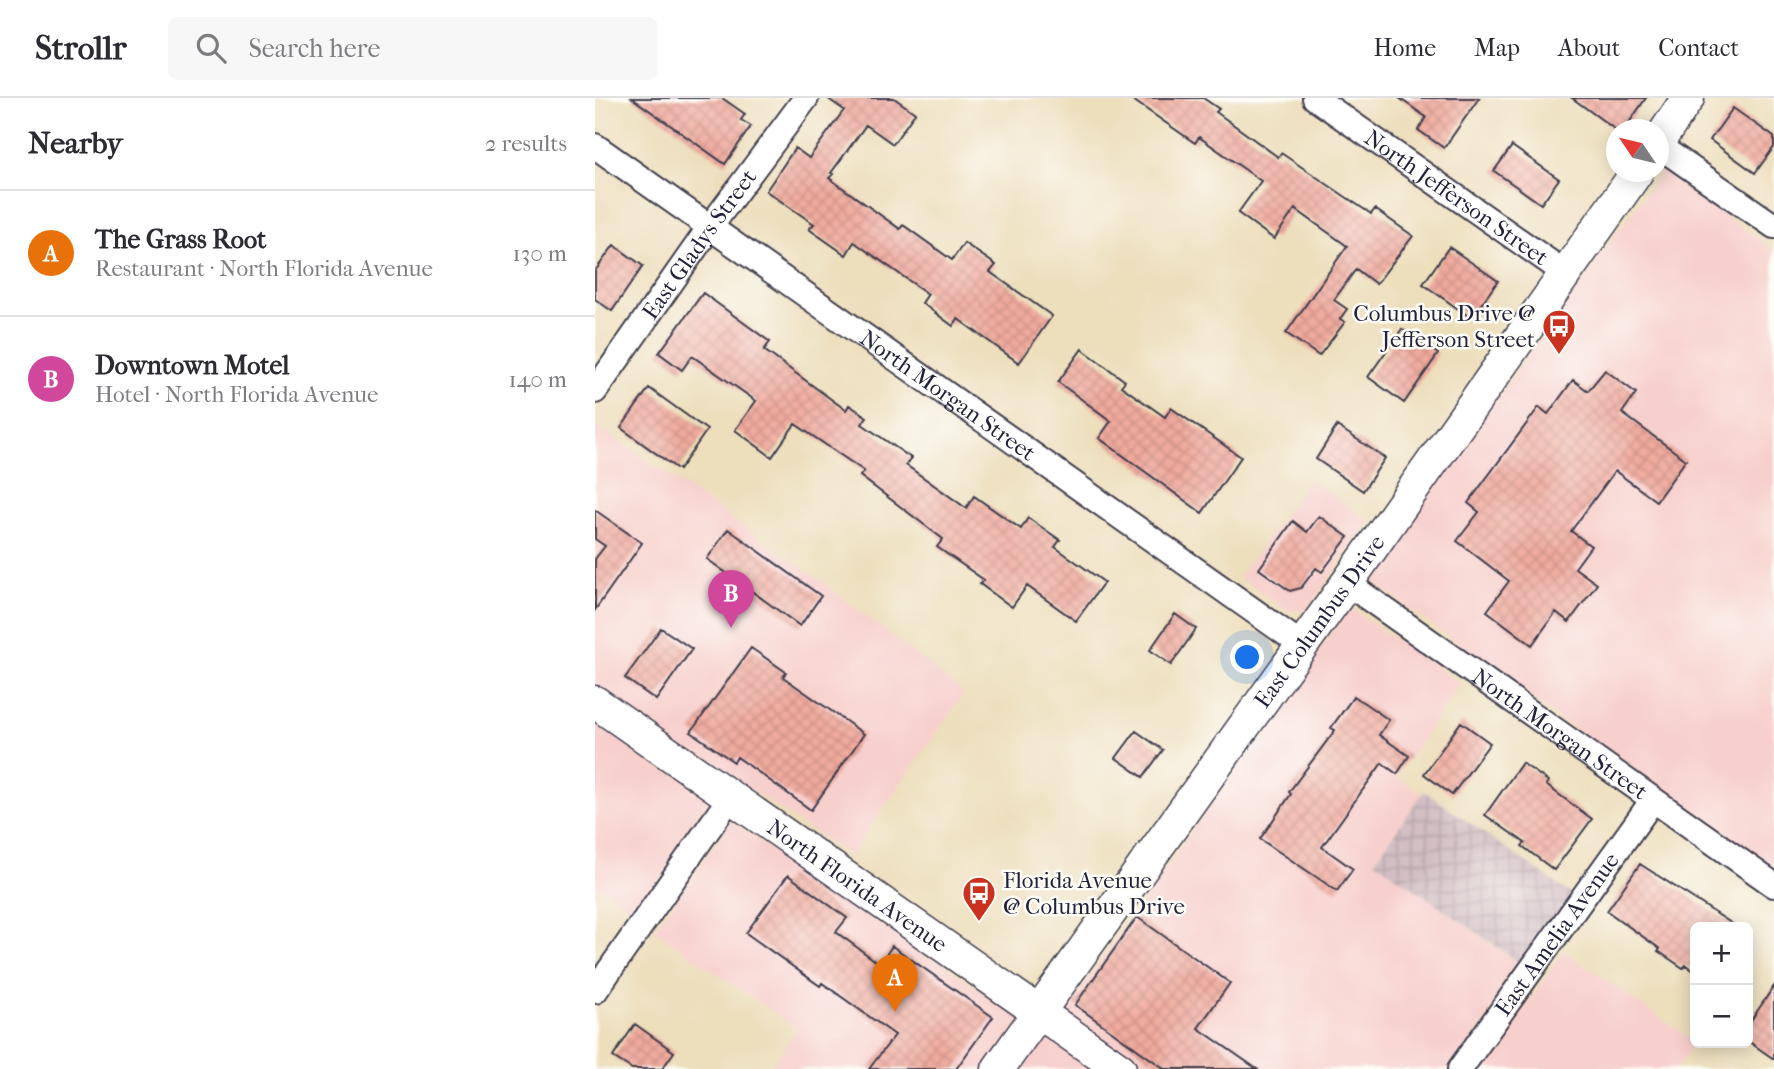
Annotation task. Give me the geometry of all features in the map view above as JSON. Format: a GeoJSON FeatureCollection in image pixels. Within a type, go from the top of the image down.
{"type":"FeatureCollection","features":[{"type":"Feature","properties":{"kind":"main road"},"geometry":{"type":"LineString","coordinates":[[1669,125],[1688,98]]}},
{"type":"Feature","properties":{"kind":"main road","name":"East Columbus Drive"},"geometry":{"type":"LineString","coordinates":[[998,1069],[1630,182]]}},
{"type":"Feature","properties":{"kind":"main road","name":"North Florida Avenue"},"geometry":{"type":"LineString","coordinates":[[595,702],[1120,1069]]}},
{"type":"Feature","properties":{"kind":"street","name":"East Gladys Street"},"geometry":{"type":"LineString","coordinates":[[595,391],[710,227],[806,98]]}},
{"type":"Feature","properties":{"kind":"street","name":"North Jefferson Street"},"geometry":{"type":"LineString","coordinates":[[1319,99],[1565,273]]}},
{"type":"Feature","properties":{"kind":"street","name":"North Morgan Street"},"geometry":{"type":"LineString","coordinates":[[595,146],[1302,645]]}},
{"type":"Feature","properties":{"kind":"street"},"geometry":{"type":"LineString","coordinates":[[1669,154],[1774,226]]}},
{"type":"Feature","properties":{"kind":"street","name":"North Morgan Street"},"geometry":{"type":"LineString","coordinates":[[1346,583],[1773,884]]}},
{"type":"Feature","properties":{"kind":"street"},"geometry":{"type":"LineString","coordinates":[[595,991],[730,798]]}},
{"type":"Feature","properties":{"kind":"street","name":"East Amelia Avenue"},"geometry":{"type":"LineString","coordinates":[[1460,1069],[1653,800]]}},
{"type":"Feature","properties":{"kind":"shaded area"},"geometry":{"type":"Polygon","coordinates":[[[1669,176],[1774,250],[1774,865],[1769,872],[1366,577],[1654,182],[1669,182],[1669,176]]]}},
{"type":"Feature","properties":{"kind":"shaded area"},"geometry":{"type":"Polygon","coordinates":[[[595,424],[820,580],[964,693],[850,856],[734,779],[640,914],[595,884],[595,424]]]}},
{"type":"Feature","properties":{"kind":"shaded area"},"geometry":{"type":"Polygon","coordinates":[[[1309,479],[1370,521],[1307,610],[1287,611],[1239,577],[1309,479]]]}},
{"type":"Feature","properties":{"kind":"shaded area"},"geometry":{"type":"Polygon","coordinates":[[[1349,607],[1461,684],[1396,776],[1422,794],[1375,860],[1524,967],[1451,1069],[769,1069],[797,1029],[654,930],[731,821],[1048,1035],[1349,607]]]}},
{"type":"Feature","properties":{"kind":"shaded area"},"geometry":{"type":"Polygon","coordinates":[[[1424,791],[1581,901],[1529,969],[1375,861],[1424,791]]]}},
{"type":"Feature","properties":{"kind":"shaded area"},"geometry":{"type":"Polygon","coordinates":[[[1564,951],[1690,1039],[1691,1048],[1676,1069],[1481,1069],[1564,951]]]}},
{"type":"Feature","properties":{"kind":"building"},"geometry":{"type":"Polygon","coordinates":[[[632,98],[722,98],[745,114],[741,120],[751,126],[725,164],[632,98]]]}},
{"type":"Feature","properties":{"kind":"building"},"geometry":{"type":"Polygon","coordinates":[[[827,98],[894,98],[915,113],[893,144],[866,125],[829,178],[900,229],[903,225],[952,260],[964,243],[996,265],[990,272],[1052,316],[1019,363],[958,319],[953,326],[922,303],[928,294],[854,242],[846,255],[809,229],[814,224],[766,191],[795,148],[809,158],[844,110],[827,98]]]}},
{"type":"Feature","properties":{"kind":"building"},"geometry":{"type":"Polygon","coordinates":[[[1130,98],[1203,98],[1219,109],[1216,112],[1278,157],[1281,153],[1371,214],[1375,209],[1413,236],[1376,284],[1356,269],[1334,300],[1347,309],[1340,319],[1345,322],[1319,356],[1286,333],[1347,246],[1295,209],[1274,239],[1238,213],[1261,181],[1199,137],[1195,143],[1130,98]]]}},
{"type":"Feature","properties":{"kind":"building"},"geometry":{"type":"Polygon","coordinates":[[[1399,98],[1479,98],[1444,148],[1418,130],[1426,117],[1399,98]]]}},
{"type":"Feature","properties":{"kind":"building"},"geometry":{"type":"Polygon","coordinates":[[[1572,98],[1646,98],[1632,119],[1606,119],[1606,123],[1572,98]]]}},
{"type":"Feature","properties":{"kind":"building"},"geometry":{"type":"Polygon","coordinates":[[[1733,108],[1774,137],[1774,147],[1755,173],[1710,140],[1733,108]]]}},
{"type":"Feature","properties":{"kind":"building"},"geometry":{"type":"Polygon","coordinates":[[[1512,146],[1559,179],[1541,204],[1494,171],[1512,146]]]}},
{"type":"Feature","properties":{"kind":"building"},"geometry":{"type":"Polygon","coordinates":[[[614,245],[643,266],[612,311],[595,299],[595,271],[614,245]]]}},
{"type":"Feature","properties":{"kind":"building"},"geometry":{"type":"Polygon","coordinates":[[[1449,247],[1498,281],[1471,318],[1423,284],[1449,247]]]}},
{"type":"Feature","properties":{"kind":"building"},"geometry":{"type":"Polygon","coordinates":[[[703,293],[770,342],[764,350],[846,410],[849,405],[867,417],[862,424],[911,458],[906,465],[966,508],[974,496],[1021,529],[1028,518],[1060,540],[1055,547],[1104,582],[1076,621],[1027,586],[1012,607],[980,584],[984,580],[937,547],[943,539],[860,476],[864,471],[795,424],[772,457],[735,430],[756,401],[692,356],[682,370],[659,353],[703,293]]]}},
{"type":"Feature","properties":{"kind":"building"},"geometry":{"type":"Polygon","coordinates":[[[1402,329],[1438,354],[1404,403],[1368,377],[1402,329]]]}},
{"type":"Feature","properties":{"kind":"building"},"geometry":{"type":"Polygon","coordinates":[[[1082,349],[1125,381],[1121,386],[1165,417],[1171,408],[1241,457],[1202,513],[1099,438],[1111,421],[1058,382],[1082,349]]]}},
{"type":"Feature","properties":{"kind":"building"},"geometry":{"type":"Polygon","coordinates":[[[1605,370],[1636,393],[1622,413],[1686,460],[1656,501],[1615,471],[1571,531],[1591,546],[1575,568],[1597,584],[1569,622],[1556,612],[1532,645],[1487,611],[1509,581],[1457,541],[1479,512],[1468,503],[1539,407],[1548,414],[1573,380],[1588,391],[1605,370]]]}},
{"type":"Feature","properties":{"kind":"building"},"geometry":{"type":"Polygon","coordinates":[[[649,388],[707,430],[679,470],[621,428],[649,388]]]}},
{"type":"Feature","properties":{"kind":"building"},"geometry":{"type":"Polygon","coordinates":[[[1337,426],[1385,458],[1363,491],[1316,459],[1337,426]]]}},
{"type":"Feature","properties":{"kind":"building"},"geometry":{"type":"Polygon","coordinates":[[[595,510],[642,543],[595,610],[595,559],[605,546],[595,539],[595,510]]]}},
{"type":"Feature","properties":{"kind":"building"},"geometry":{"type":"Polygon","coordinates":[[[1319,516],[1348,537],[1322,572],[1316,568],[1301,588],[1290,591],[1259,569],[1293,521],[1307,532],[1319,516]]]}},
{"type":"Feature","properties":{"kind":"building"},"geometry":{"type":"Polygon","coordinates":[[[728,529],[821,596],[800,626],[707,559],[728,529]]]}},
{"type":"Feature","properties":{"kind":"building"},"geometry":{"type":"Polygon","coordinates":[[[1175,614],[1196,629],[1171,665],[1150,650],[1175,614]]]}},
{"type":"Feature","properties":{"kind":"building"},"geometry":{"type":"Polygon","coordinates":[[[661,628],[692,649],[656,700],[625,678],[661,628]]]}},
{"type":"Feature","properties":{"kind":"building"},"geometry":{"type":"Polygon","coordinates":[[[751,648],[786,672],[783,677],[864,734],[811,810],[737,757],[734,762],[691,732],[751,648]]]}},
{"type":"Feature","properties":{"kind":"building"},"geometry":{"type":"Polygon","coordinates":[[[1354,696],[1389,720],[1379,735],[1409,756],[1397,774],[1382,763],[1322,847],[1353,869],[1337,891],[1260,839],[1291,794],[1289,792],[1335,730],[1331,728],[1354,696]]]}},
{"type":"Feature","properties":{"kind":"building"},"geometry":{"type":"Polygon","coordinates":[[[1461,722],[1490,743],[1452,795],[1424,774],[1461,722]]]}},
{"type":"Feature","properties":{"kind":"building"},"geometry":{"type":"Polygon","coordinates":[[[1136,731],[1163,750],[1143,777],[1116,758],[1136,731]]]}},
{"type":"Feature","properties":{"kind":"building"},"geometry":{"type":"Polygon","coordinates":[[[1522,763],[1548,781],[1546,785],[1592,819],[1554,870],[1522,846],[1525,843],[1485,815],[1522,763]]]}},
{"type":"Feature","properties":{"kind":"building"},"geometry":{"type":"Polygon","coordinates":[[[1640,864],[1729,922],[1690,922],[1690,968],[1686,965],[1683,968],[1607,911],[1640,864]]]}},
{"type":"Feature","properties":{"kind":"building"},"geometry":{"type":"Polygon","coordinates":[[[788,875],[847,918],[836,932],[880,964],[892,946],[993,1017],[956,1069],[869,1069],[895,1035],[746,933],[788,875]]]}},
{"type":"Feature","properties":{"kind":"building"},"geometry":{"type":"Polygon","coordinates":[[[1137,917],[1230,983],[1198,1028],[1257,1069],[1165,1069],[1075,1005],[1137,917]]]}},
{"type":"Feature","properties":{"kind":"building"},"geometry":{"type":"Polygon","coordinates":[[[1774,986],[1774,1059],[1753,1044],[1753,1018],[1774,986]]]}},
{"type":"Feature","properties":{"kind":"building"},"geometry":{"type":"Polygon","coordinates":[[[635,1024],[674,1052],[662,1069],[632,1069],[613,1057],[635,1024]]]}},
{"type":"Feature","properties":{"kind":"place","name":"Columbus Drive @ Jefferson Street"},"geometry":{"type":"Point","coordinates":[1559,356]}},
{"type":"Feature","properties":{"kind":"place","name":"Downtown Motel"},"geometry":{"type":"Point","coordinates":[731,628]}},
{"type":"Feature","properties":{"kind":"place","name":"Florida Avenue @ Columbus Drive"},"geometry":{"type":"Point","coordinates":[979,923]}},
{"type":"Feature","properties":{"kind":"place","name":"The Grass Root"},"geometry":{"type":"Point","coordinates":[895,1012]}}]}
